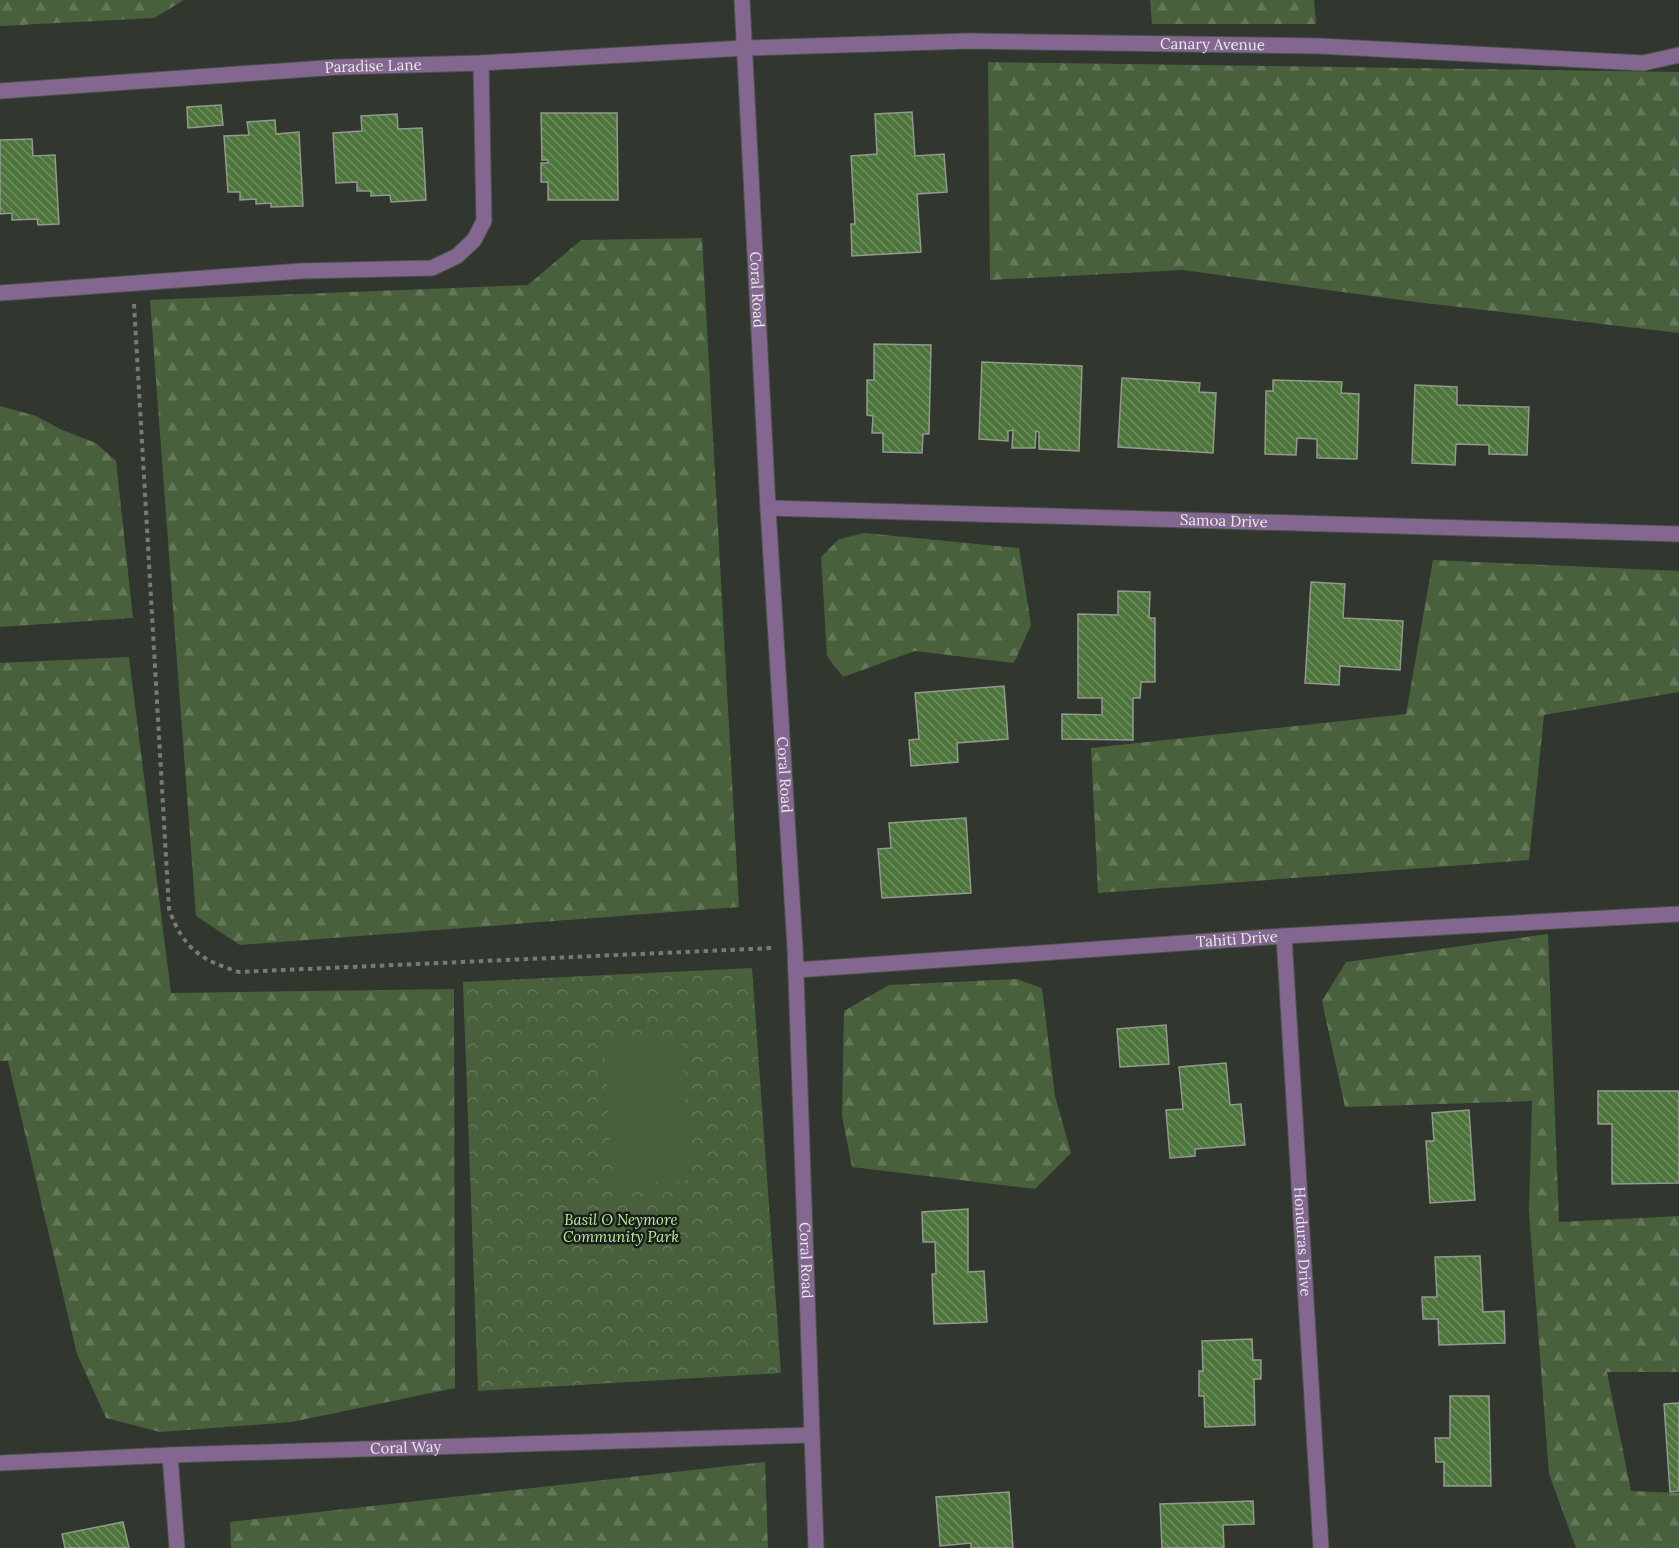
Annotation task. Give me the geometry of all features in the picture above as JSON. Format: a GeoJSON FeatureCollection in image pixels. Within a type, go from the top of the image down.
{"type":"FeatureCollection","features":[{"type":"Feature","properties":{"kind":"street","name":"Coral Road"},"geometry":{"type":"LineString","coordinates":[[742,0],[768,508],[795,947],[816,1548]]}},
{"type":"Feature","properties":{"kind":"street","name":"Canary Avenue"},"geometry":{"type":"LineString","coordinates":[[745,48],[968,41],[1319,46],[1642,63],[1679,55]]}},
{"type":"Feature","properties":{"kind":"street","name":"Paradise Lane"},"geometry":{"type":"LineString","coordinates":[[0,92],[339,67],[481,63],[745,48]]}},
{"type":"Feature","properties":{"kind":"street"},"geometry":{"type":"LineString","coordinates":[[0,293],[301,271],[432,268],[457,256],[474,240],[484,221],[481,63]]}},
{"type":"Feature","properties":{"kind":"street","name":"Samoa Drive"},"geometry":{"type":"LineString","coordinates":[[768,508],[1679,534]]}},
{"type":"Feature","properties":{"kind":"street","name":"Tahiti Drive"},"geometry":{"type":"LineString","coordinates":[[796,970],[1284,936],[1679,914]]}},
{"type":"Feature","properties":{"kind":"street","name":"Honduras Drive"},"geometry":{"type":"LineString","coordinates":[[1284,936],[1321,1548]]}},
{"type":"Feature","properties":{"kind":"street","name":"Coral Way"},"geometry":{"type":"LineString","coordinates":[[0,1463],[170,1455],[811,1436]]}},
{"type":"Feature","properties":{"kind":"street"},"geometry":{"type":"LineString","coordinates":[[170,1455],[177,1548]]}},
{"type":"Feature","properties":{"kind":"path"},"geometry":{"type":"LineString","coordinates":[[132,283],[169,909],[176,929],[196,954],[214,964],[239,972],[795,947]]}},
{"type":"Feature","properties":{"kind":"green space"},"geometry":{"type":"Polygon","coordinates":[[[0,0],[184,0],[154,18],[0,26],[0,0]]]}},
{"type":"Feature","properties":{"kind":"green space"},"geometry":{"type":"Polygon","coordinates":[[[1150,0],[1314,0],[1316,24],[1152,24],[1150,0]]]}},
{"type":"Feature","properties":{"kind":"green space"},"geometry":{"type":"Polygon","coordinates":[[[988,62],[1679,72],[1679,333],[1408,301],[1183,270],[990,280],[988,62]]]}},
{"type":"Feature","properties":{"kind":"green space"},"geometry":{"type":"Polygon","coordinates":[[[702,238],[739,907],[240,945],[196,916],[150,300],[528,285],[581,240],[702,238]]]}},
{"type":"Feature","properties":{"kind":"green space"},"geometry":{"type":"Polygon","coordinates":[[[0,406],[36,416],[60,429],[96,443],[116,461],[133,618],[0,627],[0,406]]]}},
{"type":"Feature","properties":{"kind":"green space"},"geometry":{"type":"Polygon","coordinates":[[[865,533],[1019,548],[1031,625],[1014,663],[915,651],[843,677],[827,656],[821,557],[839,539],[865,533]]]}},
{"type":"Feature","properties":{"kind":"green space"},"geometry":{"type":"Polygon","coordinates":[[[1433,560],[1679,571],[1679,692],[1544,715],[1529,860],[1098,893],[1091,748],[1406,714],[1433,560]]]}},
{"type":"Feature","properties":{"kind":"green space"},"geometry":{"type":"Polygon","coordinates":[[[129,657],[171,993],[454,989],[455,1388],[292,1422],[160,1432],[106,1418],[77,1354],[8,1061],[0,1061],[0,663],[129,657]]]}},
{"type":"Feature","properties":{"kind":"green space"},"geometry":{"type":"Polygon","coordinates":[[[1548,934],[1559,1222],[1679,1216],[1679,1372],[1607,1372],[1631,1491],[1679,1493],[1679,1548],[1576,1548],[1549,1474],[1529,1213],[1532,1101],[1345,1107],[1322,1001],[1346,962],[1548,934]]]}},
{"type":"Feature","properties":{"kind":"green space","name":"Basil O Neymore Community Park"},"geometry":{"type":"Polygon","coordinates":[[[752,968],[781,1373],[478,1391],[463,982],[752,968]]]}},
{"type":"Feature","properties":{"kind":"green space"},"geometry":{"type":"Polygon","coordinates":[[[1017,979],[1042,988],[1055,1096],[1071,1153],[1035,1189],[852,1167],[842,1116],[844,1011],[889,985],[1017,979]]]}},
{"type":"Feature","properties":{"kind":"green space"},"geometry":{"type":"Polygon","coordinates":[[[682,1038],[691,1180],[613,1185],[604,1043],[682,1038]]]}},
{"type":"Feature","properties":{"kind":"green space"},"geometry":{"type":"Polygon","coordinates":[[[765,1462],[768,1548],[231,1548],[230,1522],[765,1462]]]}},
{"type":"Feature","properties":{"kind":"building"},"geometry":{"type":"Polygon","coordinates":[[[221,105],[223,125],[188,128],[187,107],[221,105]]]}},
{"type":"Feature","properties":{"kind":"building"},"geometry":{"type":"Polygon","coordinates":[[[912,112],[915,156],[944,154],[947,192],[917,194],[921,252],[852,256],[851,224],[855,224],[851,156],[877,154],[875,114],[912,112]]]}},
{"type":"Feature","properties":{"kind":"building"},"geometry":{"type":"Polygon","coordinates":[[[541,113],[617,113],[618,200],[548,200],[548,182],[541,182],[541,163],[548,163],[548,160],[542,160],[541,113]]]}},
{"type":"Feature","properties":{"kind":"building"},"geometry":{"type":"Polygon","coordinates":[[[397,114],[398,129],[422,128],[426,200],[391,202],[390,195],[371,196],[371,191],[357,191],[357,182],[336,183],[333,133],[362,131],[361,116],[397,114]]]}},
{"type":"Feature","properties":{"kind":"building"},"geometry":{"type":"Polygon","coordinates":[[[275,120],[276,134],[299,132],[303,206],[271,207],[271,203],[256,204],[256,199],[240,200],[240,192],[228,192],[224,136],[249,135],[247,122],[275,120]]]}},
{"type":"Feature","properties":{"kind":"building"},"geometry":{"type":"Polygon","coordinates":[[[32,139],[33,156],[55,155],[59,224],[38,225],[37,219],[12,220],[12,213],[0,214],[0,140],[32,139]]]}},
{"type":"Feature","properties":{"kind":"building"},"geometry":{"type":"Polygon","coordinates":[[[874,344],[931,345],[929,434],[923,434],[922,453],[883,452],[883,433],[872,433],[873,416],[867,415],[867,380],[874,380],[874,344]]]}},
{"type":"Feature","properties":{"kind":"building"},"geometry":{"type":"Polygon","coordinates":[[[982,362],[1082,366],[1079,451],[1039,449],[1039,432],[1036,431],[1035,448],[1012,448],[1013,430],[1008,431],[1008,441],[979,439],[982,362]]]}},
{"type":"Feature","properties":{"kind":"building"},"geometry":{"type":"Polygon","coordinates":[[[1122,378],[1200,383],[1199,392],[1216,393],[1213,453],[1118,447],[1122,378]]]}},
{"type":"Feature","properties":{"kind":"building"},"geometry":{"type":"Polygon","coordinates":[[[1273,380],[1342,382],[1341,393],[1359,394],[1357,459],[1317,458],[1317,439],[1297,438],[1296,455],[1265,454],[1266,391],[1273,391],[1273,380]]]}},
{"type":"Feature","properties":{"kind":"building"},"geometry":{"type":"Polygon","coordinates":[[[1415,385],[1457,387],[1457,405],[1529,407],[1527,455],[1489,454],[1489,445],[1456,444],[1455,465],[1412,463],[1415,385]]]}},
{"type":"Feature","properties":{"kind":"building"},"geometry":{"type":"Polygon","coordinates":[[[1311,582],[1345,584],[1343,618],[1403,621],[1400,670],[1340,666],[1339,685],[1305,683],[1311,582]]]}},
{"type":"Feature","properties":{"kind":"building"},"geometry":{"type":"Polygon","coordinates":[[[1118,591],[1150,592],[1149,618],[1155,618],[1155,682],[1141,682],[1140,698],[1133,698],[1133,740],[1062,739],[1062,714],[1102,715],[1102,698],[1078,698],[1078,614],[1118,615],[1118,591]]]}},
{"type":"Feature","properties":{"kind":"building"},"geometry":{"type":"Polygon","coordinates":[[[1004,686],[1008,739],[957,743],[958,762],[911,766],[909,740],[919,739],[915,693],[1004,686]]]}},
{"type":"Feature","properties":{"kind":"building"},"geometry":{"type":"Polygon","coordinates":[[[966,818],[971,893],[882,898],[878,849],[891,848],[889,823],[966,818]]]}},
{"type":"Feature","properties":{"kind":"building"},"geometry":{"type":"Polygon","coordinates":[[[1166,1025],[1169,1064],[1120,1067],[1117,1029],[1166,1025]]]}},
{"type":"Feature","properties":{"kind":"building"},"geometry":{"type":"Polygon","coordinates":[[[1226,1063],[1230,1105],[1241,1104],[1245,1145],[1195,1149],[1195,1156],[1170,1158],[1166,1110],[1183,1109],[1179,1067],[1226,1063]]]}},
{"type":"Feature","properties":{"kind":"building"},"geometry":{"type":"Polygon","coordinates":[[[1598,1091],[1679,1091],[1679,1183],[1612,1184],[1612,1124],[1598,1124],[1598,1091]]]}},
{"type":"Feature","properties":{"kind":"building"},"geometry":{"type":"Polygon","coordinates":[[[1469,1110],[1475,1200],[1430,1203],[1426,1141],[1434,1141],[1432,1113],[1469,1110]]]}},
{"type":"Feature","properties":{"kind":"building"},"geometry":{"type":"Polygon","coordinates":[[[968,1209],[968,1272],[984,1271],[987,1322],[934,1324],[932,1274],[936,1274],[935,1242],[923,1242],[922,1212],[968,1209]]]}},
{"type":"Feature","properties":{"kind":"building"},"geometry":{"type":"Polygon","coordinates":[[[1480,1256],[1483,1312],[1504,1311],[1505,1343],[1439,1345],[1438,1319],[1423,1319],[1422,1297],[1437,1297],[1435,1257],[1480,1256]]]}},
{"type":"Feature","properties":{"kind":"building"},"geometry":{"type":"Polygon","coordinates":[[[1252,1339],[1253,1360],[1261,1360],[1261,1379],[1254,1379],[1255,1425],[1205,1427],[1204,1396],[1199,1396],[1199,1371],[1203,1371],[1202,1341],[1252,1339]]]}},
{"type":"Feature","properties":{"kind":"building"},"geometry":{"type":"Polygon","coordinates":[[[1450,1396],[1489,1396],[1491,1486],[1444,1486],[1444,1462],[1436,1462],[1435,1438],[1450,1438],[1450,1396]]]}},
{"type":"Feature","properties":{"kind":"building"},"geometry":{"type":"Polygon","coordinates":[[[1679,1403],[1679,1491],[1670,1492],[1664,1404],[1679,1403]]]}},
{"type":"Feature","properties":{"kind":"building"},"geometry":{"type":"Polygon","coordinates":[[[1009,1492],[1013,1548],[971,1548],[971,1543],[940,1546],[936,1497],[1009,1492]]]}},
{"type":"Feature","properties":{"kind":"building"},"geometry":{"type":"Polygon","coordinates":[[[1253,1501],[1254,1524],[1223,1525],[1224,1548],[1162,1548],[1160,1504],[1253,1501]]]}},
{"type":"Feature","properties":{"kind":"building"},"geometry":{"type":"Polygon","coordinates":[[[123,1522],[129,1548],[65,1548],[62,1534],[123,1522]]]}}]}
